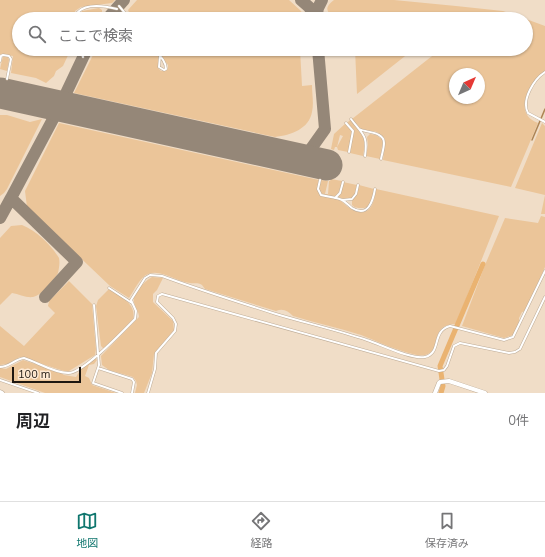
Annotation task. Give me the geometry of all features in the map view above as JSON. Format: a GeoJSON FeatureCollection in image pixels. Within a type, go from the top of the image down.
{"type":"FeatureCollection","features":[{"type":"Feature","properties":{"kind":"street"},"geometry":{"type":"LineString","coordinates":[[435,393],[442,381],[449,381],[484,393]]}},
{"type":"Feature","properties":{"kind":"lane"},"geometry":{"type":"LineString","coordinates":[[78,12],[83,8],[105,6],[117,9]]}},
{"type":"Feature","properties":{"kind":"lane"},"geometry":{"type":"LineString","coordinates":[[119,6],[124,12]]}},
{"type":"Feature","properties":{"kind":"lane"},"geometry":{"type":"LineString","coordinates":[[0,61],[1,56],[3,55],[9,56],[11,59],[6,79]]}},
{"type":"Feature","properties":{"kind":"lane"},"geometry":{"type":"LineString","coordinates":[[160,56],[166,66],[166,69],[164,70],[160,67],[160,56]]}},
{"type":"Feature","properties":{"kind":"lane"},"geometry":{"type":"LineString","coordinates":[[544,122],[528,113],[525,103],[534,84],[545,72]]}},
{"type":"Feature","properties":{"kind":"lane"},"geometry":{"type":"LineString","coordinates":[[351,119],[367,142],[364,156]]}},
{"type":"Feature","properties":{"kind":"lane"},"geometry":{"type":"LineString","coordinates":[[346,123],[353,131],[349,152]]}},
{"type":"Feature","properties":{"kind":"lane"},"geometry":{"type":"LineString","coordinates":[[359,129],[376,133],[382,138],[384,143],[381,159]]}},
{"type":"Feature","properties":{"kind":"lane"},"geometry":{"type":"LineString","coordinates":[[320,180],[318,189],[319,193],[347,201],[352,199],[356,194],[358,186]]}},
{"type":"Feature","properties":{"kind":"lane"},"geometry":{"type":"LineString","coordinates":[[335,198],[340,193],[343,182]]}},
{"type":"Feature","properties":{"kind":"lane"},"geometry":{"type":"LineString","coordinates":[[342,200],[354,209],[363,210],[371,205],[375,189]]}},
{"type":"Feature","properties":{"kind":"lane"},"geometry":{"type":"LineString","coordinates":[[132,303],[133,295],[145,278],[156,275],[268,311],[362,338],[386,348],[424,358],[434,351],[440,332],[444,328],[454,326],[504,340],[510,339],[516,333],[545,272]]}},
{"type":"Feature","properties":{"kind":"lane"},"geometry":{"type":"LineString","coordinates":[[0,366],[6,366],[19,358],[24,358],[61,372],[72,373],[99,355],[135,319],[136,311],[132,303],[110,288]]}},
{"type":"Feature","properties":{"kind":"lane"},"geometry":{"type":"LineString","coordinates":[[148,393],[155,369],[156,354],[175,331],[176,324],[174,318],[157,302],[158,296],[162,294],[439,371],[444,370],[447,366],[454,346],[460,343],[509,353],[520,349],[545,297]]}},
{"type":"Feature","properties":{"kind":"lane"},"geometry":{"type":"LineString","coordinates":[[94,305],[99,355],[98,368],[93,383],[122,393]]}},
{"type":"Feature","properties":{"kind":"lane"},"geometry":{"type":"LineString","coordinates":[[98,368],[132,379],[135,384],[132,393]]}},
{"type":"Feature","properties":{"kind":"lane"},"geometry":{"type":"LineString","coordinates":[[0,380],[38,393]]}},
{"type":"Feature","properties":{"kind":"shaded area"},"geometry":{"type":"Polygon","coordinates":[[[0,0],[115,0],[112,3],[81,7],[75,12],[12,12],[12,56],[0,55],[0,0]]]}},
{"type":"Feature","properties":{"kind":"shaded area"},"geometry":{"type":"Polygon","coordinates":[[[137,0],[289,0],[302,12],[129,12],[128,10],[137,0]]]}},
{"type":"Feature","properties":{"kind":"shaded area"},"geometry":{"type":"Polygon","coordinates":[[[334,0],[394,0],[506,12],[328,12],[327,10],[329,5],[334,0]]]}},
{"type":"Feature","properties":{"kind":"shaded area"},"geometry":{"type":"Polygon","coordinates":[[[99,8],[102,12],[82,12],[99,8]]]}},
{"type":"Feature","properties":{"kind":"shaded area"},"geometry":{"type":"Polygon","coordinates":[[[533,22],[545,26],[545,71],[539,76],[529,90],[525,105],[526,113],[530,119],[538,123],[511,187],[383,160],[385,139],[377,132],[361,129],[352,119],[432,56],[533,56],[533,22]]]}},
{"type":"Feature","properties":{"kind":"shaded area"},"geometry":{"type":"Polygon","coordinates":[[[3,56],[8,57],[9,60],[7,71],[0,69],[3,56]]]}},
{"type":"Feature","properties":{"kind":"shaded area"},"geometry":{"type":"Polygon","coordinates":[[[13,56],[68,56],[63,66],[56,71],[54,76],[46,83],[36,78],[11,73],[13,56]]]}},
{"type":"Feature","properties":{"kind":"shaded area"},"geometry":{"type":"Polygon","coordinates":[[[92,56],[159,56],[158,68],[161,71],[165,71],[168,69],[168,65],[161,56],[300,56],[302,86],[312,85],[313,105],[310,118],[303,127],[293,133],[275,137],[74,93],[92,56]]]}},
{"type":"Feature","properties":{"kind":"shaded area"},"geometry":{"type":"Polygon","coordinates":[[[355,56],[405,56],[357,94],[355,56]]]}},
{"type":"Feature","properties":{"kind":"shaded area"},"geometry":{"type":"Polygon","coordinates":[[[0,115],[7,115],[30,122],[42,119],[7,189],[0,196],[0,115]]]}},
{"type":"Feature","properties":{"kind":"shaded area"},"geometry":{"type":"Polygon","coordinates":[[[351,119],[361,132],[364,139],[363,156],[350,153],[354,130],[347,123],[351,119]]]}},
{"type":"Feature","properties":{"kind":"shaded area"},"geometry":{"type":"Polygon","coordinates":[[[59,123],[319,180],[317,189],[320,195],[339,200],[357,212],[367,211],[370,208],[374,200],[376,189],[499,216],[456,324],[447,325],[442,328],[434,348],[430,353],[425,355],[412,354],[361,335],[293,316],[285,310],[276,311],[205,289],[199,284],[185,282],[164,274],[153,273],[145,276],[129,298],[110,286],[27,207],[25,191],[59,123]]]}},
{"type":"Feature","properties":{"kind":"shaded area"},"geometry":{"type":"Polygon","coordinates":[[[346,123],[352,131],[348,152],[338,150],[337,147],[335,147],[334,150],[331,149],[334,134],[346,123]],[[340,135],[337,147],[343,136],[340,135]]]}},
{"type":"Feature","properties":{"kind":"shaded area"},"geometry":{"type":"Polygon","coordinates":[[[542,123],[545,126],[545,195],[515,188],[542,123]]]}},
{"type":"Feature","properties":{"kind":"shaded area"},"geometry":{"type":"Polygon","coordinates":[[[370,134],[376,135],[383,140],[380,159],[366,156],[368,145],[367,137],[370,134]]]}},
{"type":"Feature","properties":{"kind":"shaded area"},"geometry":{"type":"Polygon","coordinates":[[[331,179],[342,181],[338,193],[334,196],[322,195],[319,189],[321,180],[328,181],[325,194],[328,194],[329,181],[331,179]]]}},
{"type":"Feature","properties":{"kind":"shaded area"},"geometry":{"type":"Polygon","coordinates":[[[343,182],[357,185],[352,198],[347,200],[338,197],[343,182]]]}},
{"type":"Feature","properties":{"kind":"shaded area"},"geometry":{"type":"Polygon","coordinates":[[[359,185],[374,189],[371,202],[365,208],[356,208],[352,205],[352,201],[357,194],[359,185]]]}},
{"type":"Feature","properties":{"kind":"shaded area"},"geometry":{"type":"Polygon","coordinates":[[[545,195],[545,214],[541,214],[545,195]]]}},
{"type":"Feature","properties":{"kind":"shaded area"},"geometry":{"type":"Polygon","coordinates":[[[541,216],[545,217],[545,267],[526,311],[522,312],[519,318],[519,323],[513,335],[504,338],[462,326],[505,218],[538,223],[541,216]]]}},
{"type":"Feature","properties":{"kind":"shaded area"},"geometry":{"type":"Polygon","coordinates":[[[22,225],[48,243],[56,253],[59,258],[58,273],[54,280],[40,294],[33,297],[28,297],[12,293],[0,305],[0,238],[11,226],[22,225]]]}},
{"type":"Feature","properties":{"kind":"shaded area"},"geometry":{"type":"Polygon","coordinates":[[[152,277],[163,278],[157,290],[153,294],[153,302],[173,321],[174,330],[154,354],[152,373],[144,393],[135,393],[137,385],[133,377],[109,370],[102,365],[101,356],[139,317],[134,302],[135,295],[143,284],[152,277]]]}},
{"type":"Feature","properties":{"kind":"shaded area"},"geometry":{"type":"Polygon","coordinates":[[[69,281],[92,304],[96,349],[95,355],[69,371],[64,371],[20,357],[7,364],[0,365],[0,326],[24,346],[55,313],[48,306],[49,301],[69,281]]]}},
{"type":"Feature","properties":{"kind":"shaded area"},"geometry":{"type":"Polygon","coordinates":[[[109,289],[127,301],[134,314],[133,319],[104,349],[101,346],[96,306],[98,300],[109,289]]]}},
{"type":"Feature","properties":{"kind":"shaded area"},"geometry":{"type":"Polygon","coordinates":[[[95,358],[97,360],[94,364],[89,365],[85,376],[89,378],[92,385],[116,393],[45,393],[0,377],[0,368],[6,369],[23,360],[60,372],[64,375],[76,377],[81,369],[95,358]]]}},
{"type":"Feature","properties":{"kind":"waterway"},"geometry":{"type":"LineString","coordinates":[[532,140],[545,109]]}},
{"type":"Feature","properties":{"kind":"waterway"},"geometry":{"type":"LineString","coordinates":[[441,393],[443,386],[440,366],[483,264]]}},
{"type":"Feature","properties":{"kind":"taxiway"},"geometry":{"type":"LineString","coordinates":[[113,12],[124,0]]}},
{"type":"Feature","properties":{"kind":"taxiway"},"geometry":{"type":"LineString","coordinates":[[301,0],[312,12]]}},
{"type":"Feature","properties":{"kind":"taxiway"},"geometry":{"type":"LineString","coordinates":[[317,12],[322,0]]}},
{"type":"Feature","properties":{"kind":"taxiway"},"geometry":{"type":"LineString","coordinates":[[45,297],[77,262],[11,198],[60,106],[84,56]]}},
{"type":"Feature","properties":{"kind":"taxiway"},"geometry":{"type":"LineString","coordinates":[[303,160],[325,129],[319,56]]}},
{"type":"Feature","properties":{"kind":"taxiway"},"geometry":{"type":"LineString","coordinates":[[0,218],[11,198]]}},
{"type":"Feature","properties":{"kind":"runway"},"geometry":{"type":"LineString","coordinates":[[0,93],[327,165]]}}]}
